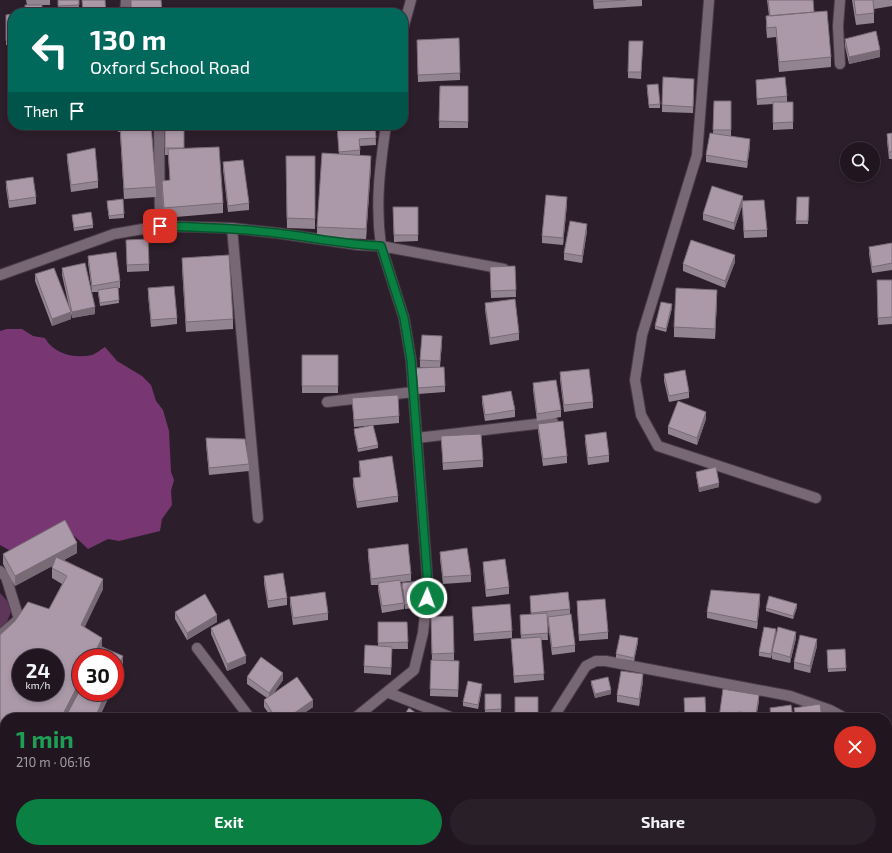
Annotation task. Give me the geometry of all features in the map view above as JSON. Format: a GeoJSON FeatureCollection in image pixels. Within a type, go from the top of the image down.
{"type":"FeatureCollection","features":[{"type":"Feature","properties":{"kind":"street"},"geometry":{"type":"LineString","coordinates":[[408,11],[411,0]]}},
{"type":"Feature","properties":{"kind":"street"},"geometry":{"type":"LineString","coordinates":[[709,0],[698,155],[642,335],[635,380],[641,415],[658,446],[816,498]]}},
{"type":"Feature","properties":{"kind":"street"},"geometry":{"type":"LineString","coordinates":[[840,0],[838,26],[840,64]]}},
{"type":"Feature","properties":{"kind":"street"},"geometry":{"type":"LineString","coordinates":[[160,130],[160,226]]}},
{"type":"Feature","properties":{"kind":"street"},"geometry":{"type":"LineString","coordinates":[[362,713],[389,693],[414,670],[423,634],[428,586],[413,392],[404,318],[381,246],[377,217],[381,158],[385,130]]}},
{"type":"Feature","properties":{"kind":"street"},"geometry":{"type":"LineString","coordinates":[[0,275],[114,234],[160,226],[232,228],[277,233],[359,245],[381,246],[504,269]]}},
{"type":"Feature","properties":{"kind":"street"},"geometry":{"type":"LineString","coordinates":[[232,228],[258,518]]}},
{"type":"Feature","properties":{"kind":"street"},"geometry":{"type":"LineString","coordinates":[[327,402],[413,392]]}},
{"type":"Feature","properties":{"kind":"street"},"geometry":{"type":"LineString","coordinates":[[417,438],[553,422]]}},
{"type":"Feature","properties":{"kind":"street"},"geometry":{"type":"LineString","coordinates":[[0,571],[6,577],[19,619],[0,635]]}},
{"type":"Feature","properties":{"kind":"street"},"geometry":{"type":"LineString","coordinates":[[197,648],[246,713]]}},
{"type":"Feature","properties":{"kind":"street"},"geometry":{"type":"LineString","coordinates":[[556,713],[586,666],[596,661],[606,661],[790,696],[836,713]]}},
{"type":"Feature","properties":{"kind":"street"},"geometry":{"type":"LineString","coordinates":[[389,693],[440,713]]}},
{"type":"Feature","properties":{"kind":"shaded area"},"geometry":{"type":"Polygon","coordinates":[[[7,329],[22,329],[33,336],[45,338],[54,348],[72,356],[92,355],[105,347],[117,361],[142,376],[151,385],[156,401],[163,410],[169,431],[171,472],[174,480],[171,491],[172,505],[162,519],[160,531],[119,541],[108,539],[88,549],[65,527],[9,550],[0,545],[0,331],[7,329]]]}},
{"type":"Feature","properties":{"kind":"shaded area"},"geometry":{"type":"Polygon","coordinates":[[[0,593],[13,607],[4,629],[0,633],[0,593]]]}},
{"type":"Feature","properties":{"kind":"building"},"geometry":{"type":"Polygon","coordinates":[[[58,0],[79,0],[79,5],[58,6],[58,0]]]}},
{"type":"Feature","properties":{"kind":"building"},"geometry":{"type":"Polygon","coordinates":[[[82,0],[105,0],[106,8],[83,8],[82,0]]]}},
{"type":"Feature","properties":{"kind":"building"},"geometry":{"type":"Polygon","coordinates":[[[131,0],[161,0],[162,8],[131,8],[131,0]]]}},
{"type":"Feature","properties":{"kind":"building"},"geometry":{"type":"Polygon","coordinates":[[[594,0],[626,0],[594,2],[594,0]]]}},
{"type":"Feature","properties":{"kind":"building"},"geometry":{"type":"Polygon","coordinates":[[[768,0],[813,0],[814,12],[770,16],[768,0]]]}},
{"type":"Feature","properties":{"kind":"building"},"geometry":{"type":"Polygon","coordinates":[[[854,0],[873,0],[874,13],[856,15],[854,0]]]}},
{"type":"Feature","properties":{"kind":"building"},"geometry":{"type":"Polygon","coordinates":[[[25,5],[42,5],[42,8],[25,8],[25,5]]]}},
{"type":"Feature","properties":{"kind":"building"},"geometry":{"type":"Polygon","coordinates":[[[827,11],[831,57],[779,62],[776,27],[767,28],[766,16],[827,11]]]}},
{"type":"Feature","properties":{"kind":"building"},"geometry":{"type":"Polygon","coordinates":[[[6,15],[8,15],[8,41],[6,41],[6,15]]]}},
{"type":"Feature","properties":{"kind":"building"},"geometry":{"type":"Polygon","coordinates":[[[876,31],[880,50],[849,57],[845,39],[876,31]]]}},
{"type":"Feature","properties":{"kind":"building"},"geometry":{"type":"Polygon","coordinates":[[[459,38],[460,73],[418,75],[417,40],[459,38]]]}},
{"type":"Feature","properties":{"kind":"building"},"geometry":{"type":"Polygon","coordinates":[[[629,41],[643,41],[641,72],[628,72],[629,41]]]}},
{"type":"Feature","properties":{"kind":"building"},"geometry":{"type":"Polygon","coordinates":[[[663,77],[694,79],[693,107],[662,105],[663,77]]]}},
{"type":"Feature","properties":{"kind":"building"},"geometry":{"type":"Polygon","coordinates":[[[785,77],[787,96],[757,99],[756,80],[785,77]]]}},
{"type":"Feature","properties":{"kind":"building"},"geometry":{"type":"Polygon","coordinates":[[[658,84],[660,104],[649,105],[647,85],[658,84]]]}},
{"type":"Feature","properties":{"kind":"building"},"geometry":{"type":"Polygon","coordinates":[[[440,86],[468,86],[468,122],[439,121],[440,86]]]}},
{"type":"Feature","properties":{"kind":"building"},"geometry":{"type":"Polygon","coordinates":[[[714,101],[731,101],[731,130],[713,130],[714,101]]]}},
{"type":"Feature","properties":{"kind":"building"},"geometry":{"type":"Polygon","coordinates":[[[773,102],[793,102],[793,122],[773,123],[773,102]]]}},
{"type":"Feature","properties":{"kind":"building"},"geometry":{"type":"Polygon","coordinates":[[[120,130],[151,130],[156,187],[124,189],[120,130]]]}},
{"type":"Feature","properties":{"kind":"building"},"geometry":{"type":"Polygon","coordinates":[[[165,130],[184,130],[184,148],[165,148],[165,130]]]}},
{"type":"Feature","properties":{"kind":"building"},"geometry":{"type":"Polygon","coordinates":[[[337,130],[375,130],[376,138],[359,139],[360,150],[339,152],[337,130]]]}},
{"type":"Feature","properties":{"kind":"building"},"geometry":{"type":"Polygon","coordinates":[[[710,133],[750,139],[747,162],[706,155],[710,133]]]}},
{"type":"Feature","properties":{"kind":"building"},"geometry":{"type":"Polygon","coordinates":[[[892,133],[892,152],[889,152],[887,134],[892,133]]]}},
{"type":"Feature","properties":{"kind":"building"},"geometry":{"type":"Polygon","coordinates":[[[219,147],[223,203],[164,208],[162,181],[170,180],[168,149],[219,147]]]}},
{"type":"Feature","properties":{"kind":"building"},"geometry":{"type":"Polygon","coordinates":[[[95,148],[98,181],[71,185],[67,154],[95,148]]]}},
{"type":"Feature","properties":{"kind":"building"},"geometry":{"type":"Polygon","coordinates":[[[322,153],[371,156],[366,229],[317,227],[322,153]]]}},
{"type":"Feature","properties":{"kind":"building"},"geometry":{"type":"Polygon","coordinates":[[[286,156],[315,156],[315,219],[287,218],[286,156]]]}},
{"type":"Feature","properties":{"kind":"building"},"geometry":{"type":"Polygon","coordinates":[[[243,160],[249,203],[228,206],[223,162],[243,160]]]}},
{"type":"Feature","properties":{"kind":"building"},"geometry":{"type":"Polygon","coordinates":[[[33,177],[36,197],[9,201],[6,181],[33,177]]]}},
{"type":"Feature","properties":{"kind":"building"},"geometry":{"type":"Polygon","coordinates":[[[712,186],[743,196],[734,223],[703,214],[712,186]]]}},
{"type":"Feature","properties":{"kind":"building"},"geometry":{"type":"Polygon","coordinates":[[[546,195],[567,197],[563,238],[542,236],[546,195]]]}},
{"type":"Feature","properties":{"kind":"building"},"geometry":{"type":"Polygon","coordinates":[[[797,197],[809,197],[808,221],[796,221],[797,197]]]}},
{"type":"Feature","properties":{"kind":"building"},"geometry":{"type":"Polygon","coordinates":[[[123,199],[124,214],[109,216],[107,201],[123,199]]]}},
{"type":"Feature","properties":{"kind":"building"},"geometry":{"type":"Polygon","coordinates":[[[764,200],[767,230],[744,231],[742,201],[764,200]]]}},
{"type":"Feature","properties":{"kind":"building"},"geometry":{"type":"Polygon","coordinates":[[[393,207],[418,207],[418,235],[394,235],[393,207]]]}},
{"type":"Feature","properties":{"kind":"building"},"geometry":{"type":"Polygon","coordinates":[[[91,212],[93,225],[74,228],[72,215],[91,212]]]}},
{"type":"Feature","properties":{"kind":"building"},"geometry":{"type":"Polygon","coordinates":[[[570,221],[587,224],[582,256],[564,253],[570,221]]]}},
{"type":"Feature","properties":{"kind":"building"},"geometry":{"type":"Polygon","coordinates":[[[148,239],[149,264],[127,265],[126,240],[148,239]]]}},
{"type":"Feature","properties":{"kind":"building"},"geometry":{"type":"Polygon","coordinates":[[[691,240],[735,255],[725,281],[683,264],[691,240]]]}},
{"type":"Feature","properties":{"kind":"building"},"geometry":{"type":"Polygon","coordinates":[[[892,243],[892,263],[872,267],[869,247],[892,243]]]}},
{"type":"Feature","properties":{"kind":"building"},"geometry":{"type":"Polygon","coordinates":[[[116,252],[120,281],[92,286],[88,256],[116,252]]]}},
{"type":"Feature","properties":{"kind":"building"},"geometry":{"type":"Polygon","coordinates":[[[229,255],[233,319],[186,322],[182,258],[229,255]]]}},
{"type":"Feature","properties":{"kind":"building"},"geometry":{"type":"Polygon","coordinates":[[[85,263],[95,307],[72,312],[62,268],[85,263]]]}},
{"type":"Feature","properties":{"kind":"building"},"geometry":{"type":"Polygon","coordinates":[[[515,266],[516,290],[491,291],[490,267],[515,266]]]}},
{"type":"Feature","properties":{"kind":"building"},"geometry":{"type":"Polygon","coordinates":[[[54,268],[71,312],[52,319],[35,274],[54,268]]]}},
{"type":"Feature","properties":{"kind":"building"},"geometry":{"type":"Polygon","coordinates":[[[877,280],[892,280],[892,317],[878,318],[877,280]]]}},
{"type":"Feature","properties":{"kind":"building"},"geometry":{"type":"Polygon","coordinates":[[[174,286],[177,318],[151,320],[148,288],[174,286]]]}},
{"type":"Feature","properties":{"kind":"building"},"geometry":{"type":"Polygon","coordinates":[[[118,287],[119,300],[100,303],[98,290],[118,287]]]}},
{"type":"Feature","properties":{"kind":"building"},"geometry":{"type":"Polygon","coordinates":[[[676,288],[717,290],[715,329],[674,327],[676,288]]]}},
{"type":"Feature","properties":{"kind":"building"},"geometry":{"type":"Polygon","coordinates":[[[515,299],[519,333],[490,338],[485,303],[515,299]]]}},
{"type":"Feature","properties":{"kind":"building"},"geometry":{"type":"Polygon","coordinates":[[[661,302],[672,304],[666,329],[655,326],[661,302]]]}},
{"type":"Feature","properties":{"kind":"building"},"geometry":{"type":"Polygon","coordinates":[[[422,335],[442,336],[440,361],[420,360],[422,335]]]}},
{"type":"Feature","properties":{"kind":"building"},"geometry":{"type":"Polygon","coordinates":[[[302,355],[338,355],[338,386],[302,386],[302,355]]]}},
{"type":"Feature","properties":{"kind":"building"},"geometry":{"type":"Polygon","coordinates":[[[444,367],[445,386],[418,388],[416,368],[444,367]]]}},
{"type":"Feature","properties":{"kind":"building"},"geometry":{"type":"Polygon","coordinates":[[[589,369],[593,402],[564,405],[560,372],[589,369]]]}},
{"type":"Feature","properties":{"kind":"building"},"geometry":{"type":"Polygon","coordinates":[[[685,370],[689,392],[669,396],[664,374],[685,370]]]}},
{"type":"Feature","properties":{"kind":"building"},"geometry":{"type":"Polygon","coordinates":[[[556,380],[561,410],[537,414],[533,383],[556,380]]]}},
{"type":"Feature","properties":{"kind":"building"},"geometry":{"type":"Polygon","coordinates":[[[511,391],[515,410],[485,415],[482,396],[511,391]]]}},
{"type":"Feature","properties":{"kind":"building"},"geometry":{"type":"Polygon","coordinates":[[[398,395],[399,416],[354,420],[352,398],[398,395]]]}},
{"type":"Feature","properties":{"kind":"building"},"geometry":{"type":"Polygon","coordinates":[[[678,401],[706,412],[697,438],[668,427],[678,401]]]}},
{"type":"Feature","properties":{"kind":"building"},"geometry":{"type":"Polygon","coordinates":[[[563,421],[567,456],[543,459],[538,424],[563,421]]]}},
{"type":"Feature","properties":{"kind":"building"},"geometry":{"type":"Polygon","coordinates":[[[373,425],[378,445],[358,449],[354,429],[373,425]]]}},
{"type":"Feature","properties":{"kind":"building"},"geometry":{"type":"Polygon","coordinates":[[[606,432],[609,455],[588,458],[585,435],[606,432]]]}},
{"type":"Feature","properties":{"kind":"building"},"geometry":{"type":"Polygon","coordinates":[[[481,434],[483,460],[443,463],[441,436],[481,434]]]}},
{"type":"Feature","properties":{"kind":"building"},"geometry":{"type":"Polygon","coordinates":[[[206,438],[245,439],[249,464],[209,468],[206,438]]]}},
{"type":"Feature","properties":{"kind":"building"},"geometry":{"type":"Polygon","coordinates":[[[392,456],[398,496],[357,502],[353,478],[361,477],[359,461],[392,456]]]}},
{"type":"Feature","properties":{"kind":"building"},"geometry":{"type":"Polygon","coordinates":[[[716,467],[719,483],[699,488],[696,472],[716,467]]]}},
{"type":"Feature","properties":{"kind":"building"},"geometry":{"type":"Polygon","coordinates":[[[65,520],[77,543],[15,576],[3,554],[65,520]]]}},
{"type":"Feature","properties":{"kind":"building"},"geometry":{"type":"Polygon","coordinates":[[[408,544],[411,574],[371,579],[368,549],[408,544]]]}},
{"type":"Feature","properties":{"kind":"building"},"geometry":{"type":"Polygon","coordinates":[[[467,548],[471,575],[443,577],[440,552],[467,548]]]}},
{"type":"Feature","properties":{"kind":"building"},"geometry":{"type":"Polygon","coordinates":[[[56,557],[103,579],[81,625],[102,638],[96,649],[72,649],[72,697],[64,713],[0,713],[0,635],[15,621],[28,602],[49,609],[67,576],[52,568],[56,557]]]}},
{"type":"Feature","properties":{"kind":"building"},"geometry":{"type":"Polygon","coordinates":[[[505,559],[509,587],[486,590],[483,562],[505,559]]]}},
{"type":"Feature","properties":{"kind":"building"},"geometry":{"type":"Polygon","coordinates":[[[283,573],[287,598],[268,601],[264,576],[283,573]]]}},
{"type":"Feature","properties":{"kind":"building"},"geometry":{"type":"Polygon","coordinates":[[[400,580],[404,603],[382,606],[378,583],[400,580]]]}},
{"type":"Feature","properties":{"kind":"building"},"geometry":{"type":"Polygon","coordinates":[[[419,581],[421,603],[405,605],[402,583],[419,581]]]}},
{"type":"Feature","properties":{"kind":"building"},"geometry":{"type":"Polygon","coordinates":[[[711,590],[760,594],[757,622],[707,612],[711,590]]]}},
{"type":"Feature","properties":{"kind":"building"},"geometry":{"type":"Polygon","coordinates":[[[325,592],[328,613],[293,618],[290,597],[325,592]]]}},
{"type":"Feature","properties":{"kind":"building"},"geometry":{"type":"Polygon","coordinates":[[[568,592],[570,609],[531,613],[530,596],[568,592]]]}},
{"type":"Feature","properties":{"kind":"building"},"geometry":{"type":"Polygon","coordinates":[[[205,594],[217,615],[187,633],[175,612],[205,594]]]}},
{"type":"Feature","properties":{"kind":"building"},"geometry":{"type":"Polygon","coordinates":[[[769,596],[797,604],[793,616],[766,608],[769,596]]]}},
{"type":"Feature","properties":{"kind":"building"},"geometry":{"type":"Polygon","coordinates":[[[605,599],[608,632],[579,635],[577,601],[605,599]]]}},
{"type":"Feature","properties":{"kind":"building"},"geometry":{"type":"Polygon","coordinates":[[[510,604],[512,631],[474,634],[472,607],[510,604]]]}},
{"type":"Feature","properties":{"kind":"building"},"geometry":{"type":"Polygon","coordinates":[[[547,613],[548,633],[521,635],[520,615],[547,613]]]}},
{"type":"Feature","properties":{"kind":"building"},"geometry":{"type":"Polygon","coordinates":[[[571,614],[575,645],[552,648],[548,617],[571,614]]]}},
{"type":"Feature","properties":{"kind":"building"},"geometry":{"type":"Polygon","coordinates":[[[453,616],[454,653],[432,654],[431,617],[453,616]]]}},
{"type":"Feature","properties":{"kind":"building"},"geometry":{"type":"Polygon","coordinates":[[[229,619],[246,656],[227,664],[211,628],[229,619]]]}},
{"type":"Feature","properties":{"kind":"building"},"geometry":{"type":"Polygon","coordinates":[[[378,622],[407,622],[408,642],[378,643],[378,622]]]}},
{"type":"Feature","properties":{"kind":"building"},"geometry":{"type":"Polygon","coordinates":[[[764,627],[776,629],[771,654],[759,652],[764,627]]]}},
{"type":"Feature","properties":{"kind":"building"},"geometry":{"type":"Polygon","coordinates":[[[778,627],[796,632],[790,657],[772,652],[778,627]]]}},
{"type":"Feature","properties":{"kind":"building"},"geometry":{"type":"Polygon","coordinates":[[[620,635],[638,638],[634,658],[616,654],[620,635]]]}},
{"type":"Feature","properties":{"kind":"building"},"geometry":{"type":"Polygon","coordinates":[[[800,635],[817,639],[810,666],[794,662],[800,635]]]}},
{"type":"Feature","properties":{"kind":"building"},"geometry":{"type":"Polygon","coordinates":[[[541,637],[544,674],[514,676],[511,639],[541,637]]]}},
{"type":"Feature","properties":{"kind":"building"},"geometry":{"type":"Polygon","coordinates":[[[365,645],[392,647],[391,668],[364,666],[365,645]]]}},
{"type":"Feature","properties":{"kind":"building"},"geometry":{"type":"Polygon","coordinates":[[[845,649],[846,668],[828,669],[827,650],[845,649]]]}},
{"type":"Feature","properties":{"kind":"building"},"geometry":{"type":"Polygon","coordinates":[[[261,657],[283,673],[269,693],[247,677],[261,657]]]}},
{"type":"Feature","properties":{"kind":"building"},"geometry":{"type":"Polygon","coordinates":[[[431,660],[459,661],[458,690],[430,689],[431,660]]]}},
{"type":"Feature","properties":{"kind":"building"},"geometry":{"type":"Polygon","coordinates":[[[621,671],[643,674],[639,699],[617,695],[621,671]]]}},
{"type":"Feature","properties":{"kind":"building"},"geometry":{"type":"Polygon","coordinates":[[[297,677],[313,700],[294,713],[273,713],[264,700],[297,677]]]}},
{"type":"Feature","properties":{"kind":"building"},"geometry":{"type":"Polygon","coordinates":[[[608,677],[611,690],[595,694],[591,681],[608,677]]]}},
{"type":"Feature","properties":{"kind":"building"},"geometry":{"type":"Polygon","coordinates":[[[468,681],[482,684],[478,705],[463,702],[468,681]]]}},
{"type":"Feature","properties":{"kind":"building"},"geometry":{"type":"Polygon","coordinates":[[[723,689],[759,695],[756,713],[720,713],[723,689]]]}},
{"type":"Feature","properties":{"kind":"building"},"geometry":{"type":"Polygon","coordinates":[[[485,694],[501,694],[501,709],[485,710],[485,694]]]}},
{"type":"Feature","properties":{"kind":"building"},"geometry":{"type":"Polygon","coordinates":[[[515,697],[538,697],[538,713],[515,713],[515,697]]]}},
{"type":"Feature","properties":{"kind":"building"},"geometry":{"type":"Polygon","coordinates":[[[705,697],[706,713],[685,713],[684,698],[705,697]]]}},
{"type":"Feature","properties":{"kind":"building"},"geometry":{"type":"Polygon","coordinates":[[[74,701],[102,701],[97,713],[68,713],[74,701]]]}},
{"type":"Feature","properties":{"kind":"building"},"geometry":{"type":"Polygon","coordinates":[[[820,704],[821,713],[795,713],[794,708],[820,704]]]}},
{"type":"Feature","properties":{"kind":"building"},"geometry":{"type":"Polygon","coordinates":[[[791,705],[792,713],[770,713],[770,708],[791,705]]]}},
{"type":"Feature","properties":{"kind":"building"},"geometry":{"type":"Polygon","coordinates":[[[409,708],[416,713],[406,713],[409,708]]]}},
{"type":"Feature","properties":{"kind":"route"},"geometry":{"type":"LineString","coordinates":[[160,226],[232,228],[359,245],[381,246],[404,318],[411,360],[428,586],[427,598]]}}]}
